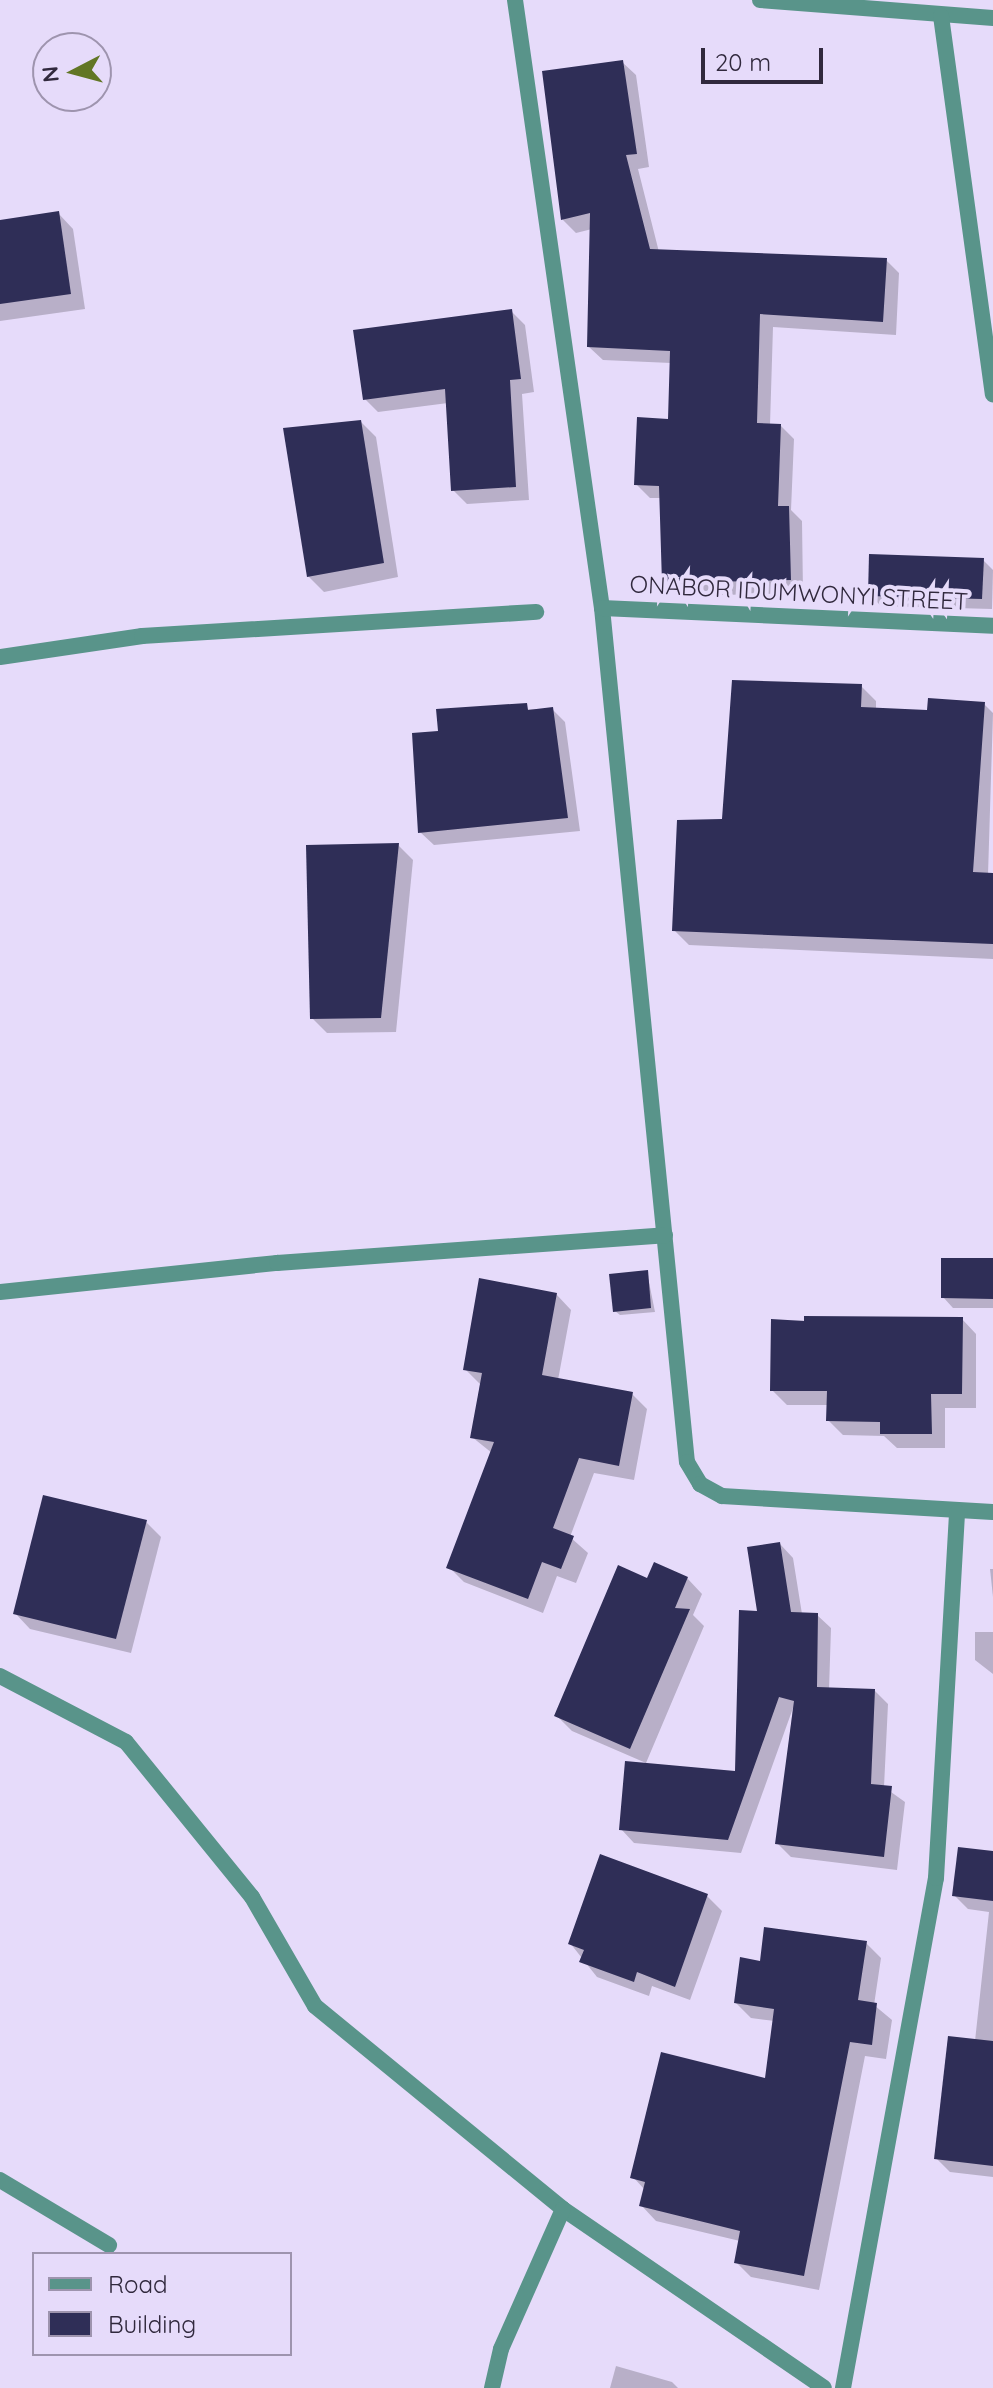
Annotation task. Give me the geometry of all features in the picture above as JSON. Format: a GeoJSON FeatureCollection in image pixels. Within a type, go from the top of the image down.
{"type":"FeatureCollection","features":[{"type":"Feature","properties":{"kind":"street"},"geometry":{"type":"LineString","coordinates":[[515,0],[602,608],[687,1462],[700,1484],[722,1496],[957,1513],[993,1512]]}},
{"type":"Feature","properties":{"kind":"street"},"geometry":{"type":"LineString","coordinates":[[760,0],[941,16],[983,11]]}},
{"type":"Feature","properties":{"kind":"street"},"geometry":{"type":"LineString","coordinates":[[941,16],[993,394]]}},
{"type":"Feature","properties":{"kind":"street","name":"ONABOR IDUMWONYI STREET"},"geometry":{"type":"LineString","coordinates":[[602,608],[993,626]]}},
{"type":"Feature","properties":{"kind":"street"},"geometry":{"type":"LineString","coordinates":[[0,657],[142,636],[536,612]]}},
{"type":"Feature","properties":{"kind":"street"},"geometry":{"type":"LineString","coordinates":[[0,1292],[277,1263],[665,1235]]}},
{"type":"Feature","properties":{"kind":"street"},"geometry":{"type":"LineString","coordinates":[[843,2388],[936,1878],[957,1513]]}},
{"type":"Feature","properties":{"kind":"street"},"geometry":{"type":"LineString","coordinates":[[0,1676],[126,1742],[252,1897],[315,2006],[563,2209],[824,2388]]}},
{"type":"Feature","properties":{"kind":"street"},"geometry":{"type":"LineString","coordinates":[[0,2180],[109,2245]]}},
{"type":"Feature","properties":{"kind":"street"},"geometry":{"type":"LineString","coordinates":[[492,2388],[501,2349],[563,2209]]}},
{"type":"Feature","properties":{"kind":"building"},"geometry":{"type":"Polygon","coordinates":[[[623,60],[637,154],[626,155],[650,249],[887,258],[883,322],[760,314],[757,423],[781,424],[778,506],[789,506],[791,580],[662,583],[659,486],[634,485],[637,417],[668,419],[670,351],[587,347],[590,213],[561,220],[542,71],[623,60]]]}},
{"type":"Feature","properties":{"kind":"building"},"geometry":{"type":"Polygon","coordinates":[[[59,211],[71,294],[0,304],[0,220],[59,211]]]}},
{"type":"Feature","properties":{"kind":"building"},"geometry":{"type":"Polygon","coordinates":[[[512,309],[521,379],[510,380],[516,487],[451,491],[445,389],[363,400],[353,330],[512,309]]]}},
{"type":"Feature","properties":{"kind":"building"},"geometry":{"type":"Polygon","coordinates":[[[361,420],[384,563],[307,577],[283,428],[361,420]]]}},
{"type":"Feature","properties":{"kind":"building"},"geometry":{"type":"Polygon","coordinates":[[[869,554],[984,558],[982,599],[868,596],[869,554]]]}},
{"type":"Feature","properties":{"kind":"building"},"geometry":{"type":"Polygon","coordinates":[[[732,680],[862,684],[861,707],[927,710],[928,698],[985,702],[973,872],[993,873],[993,944],[672,931],[677,820],[722,819],[732,680]]]}},
{"type":"Feature","properties":{"kind":"building"},"geometry":{"type":"Polygon","coordinates":[[[527,703],[528,710],[553,707],[568,818],[418,833],[412,733],[438,731],[436,709],[527,703]]]}},
{"type":"Feature","properties":{"kind":"building"},"geometry":{"type":"Polygon","coordinates":[[[399,843],[381,1018],[310,1019],[306,845],[399,843]]]}},
{"type":"Feature","properties":{"kind":"building"},"geometry":{"type":"Polygon","coordinates":[[[941,1258],[993,1258],[993,1299],[941,1298],[941,1258]]]}},
{"type":"Feature","properties":{"kind":"building"},"geometry":{"type":"Polygon","coordinates":[[[648,1270],[651,1308],[613,1312],[609,1274],[648,1270]]]}},
{"type":"Feature","properties":{"kind":"building"},"geometry":{"type":"Polygon","coordinates":[[[479,1278],[557,1293],[542,1375],[633,1392],[619,1466],[579,1458],[553,1528],[574,1536],[561,1569],[542,1562],[528,1599],[446,1568],[494,1442],[470,1438],[482,1373],[463,1370],[479,1278]]]}},
{"type":"Feature","properties":{"kind":"building"},"geometry":{"type":"Polygon","coordinates":[[[804,1316],[963,1317],[962,1394],[931,1394],[932,1434],[880,1434],[880,1422],[826,1421],[827,1391],[770,1391],[771,1319],[804,1321],[804,1316]]]}},
{"type":"Feature","properties":{"kind":"building"},"geometry":{"type":"Polygon","coordinates":[[[43,1495],[147,1520],[116,1639],[13,1614],[43,1495]]]}},
{"type":"Feature","properties":{"kind":"building"},"geometry":{"type":"Polygon","coordinates":[[[780,1542],[791,1612],[818,1613],[817,1687],[875,1689],[871,1784],[892,1786],[884,1857],[775,1844],[794,1701],[779,1697],[728,1840],[619,1830],[625,1761],[735,1771],[739,1610],[757,1611],[747,1547],[780,1542]]]}},
{"type":"Feature","properties":{"kind":"building"},"geometry":{"type":"Polygon","coordinates":[[[654,1562],[688,1577],[675,1608],[690,1609],[630,1749],[554,1716],[618,1565],[647,1578],[654,1562]]]}},
{"type":"Feature","properties":{"kind":"building"},"geometry":{"type":"Polygon","coordinates":[[[958,1847],[993,1851],[993,1901],[952,1896],[958,1847]]]}},
{"type":"Feature","properties":{"kind":"building"},"geometry":{"type":"Polygon","coordinates":[[[600,1854],[708,1894],[675,1987],[637,1972],[634,1982],[579,1962],[584,1950],[568,1944],[600,1854]]]}},
{"type":"Feature","properties":{"kind":"building"},"geometry":{"type":"Polygon","coordinates":[[[764,1927],[867,1941],[858,2000],[877,2003],[872,2045],[850,2042],[804,2276],[734,2263],[740,2231],[639,2206],[645,2182],[630,2178],[661,2052],[765,2078],[774,2009],[734,2003],[740,1957],[760,1961],[764,1927]]]}},
{"type":"Feature","properties":{"kind":"building"},"geometry":{"type":"Polygon","coordinates":[[[948,2036],[993,2041],[993,2166],[934,2159],[948,2036]]]}}]}
